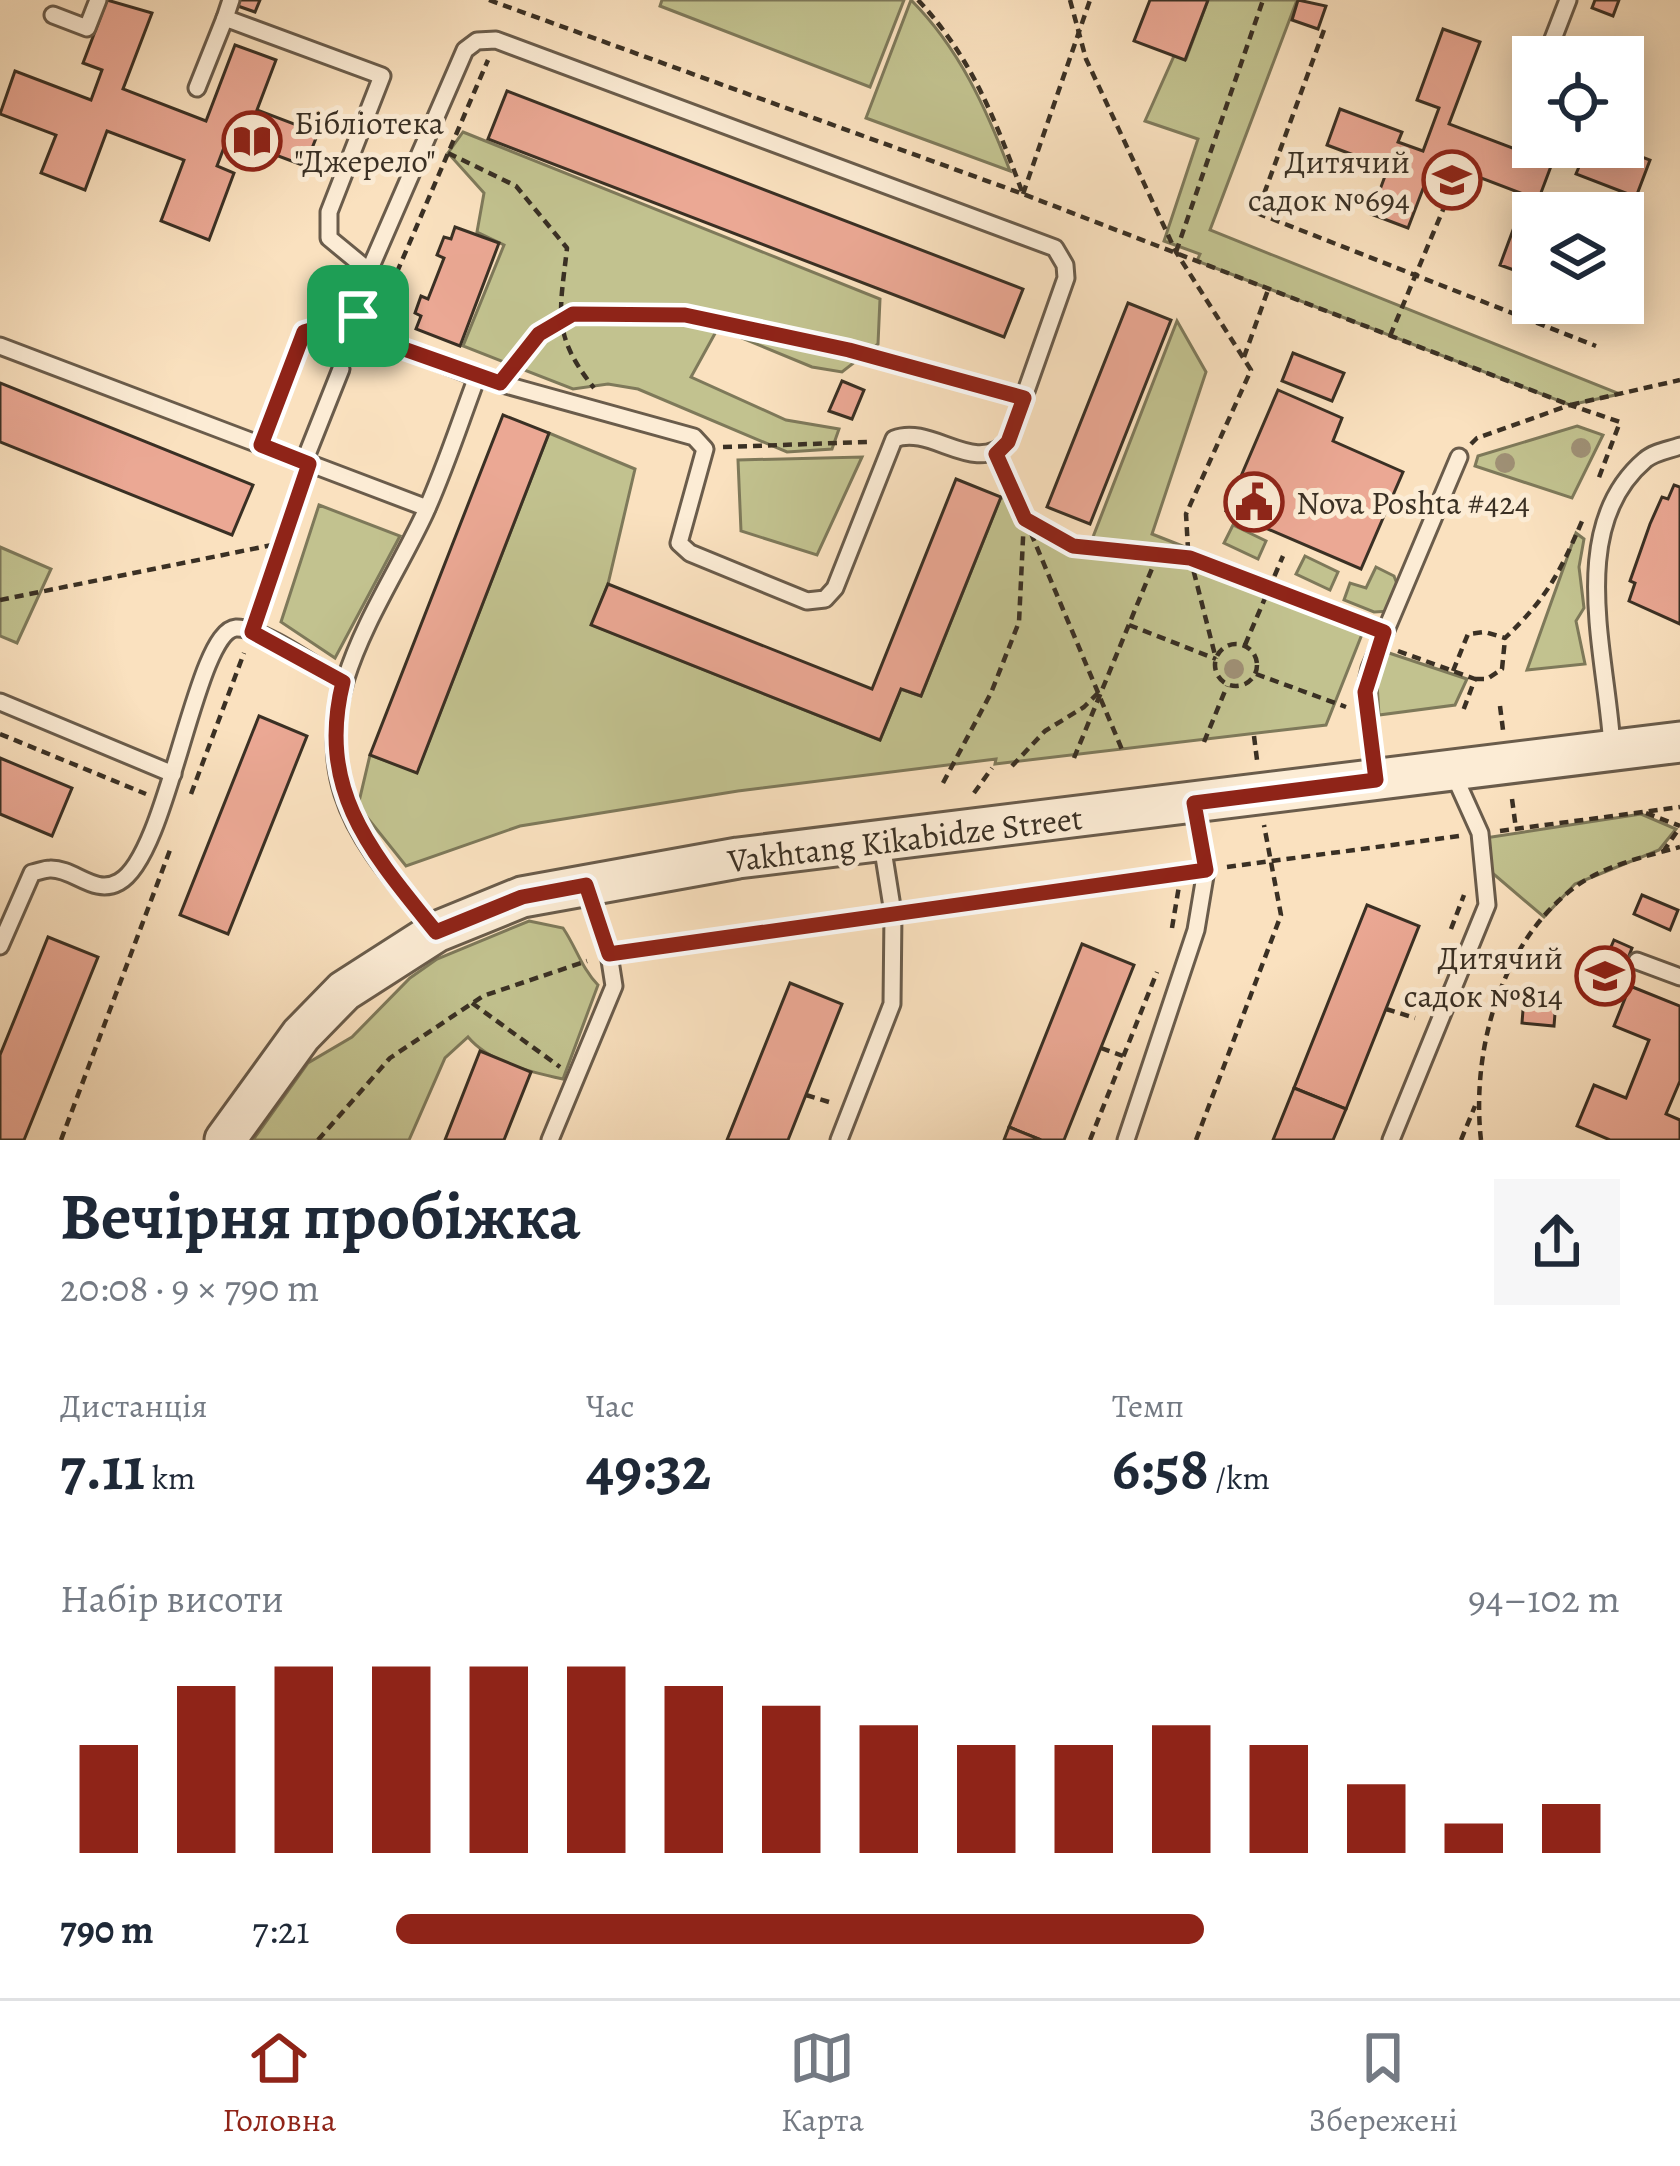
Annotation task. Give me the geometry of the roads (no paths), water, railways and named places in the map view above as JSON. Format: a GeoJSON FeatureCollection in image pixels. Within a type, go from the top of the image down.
{"type":"FeatureCollection","features":[{"type":"Feature","properties":{"kind":"street","name":"Vakhtang Kikabidze Street"},"geometry":{"type":"LineString","coordinates":[[225,1140],[301,1035],[344,991],[436,932],[522,897],[738,858],[1680,742]]}},
{"type":"Feature","properties":{"kind":"lane"},"geometry":{"type":"LineString","coordinates":[[53,15],[87,28],[98,0]]}},
{"type":"Feature","properties":{"kind":"lane"},"geometry":{"type":"LineString","coordinates":[[1554,36],[1568,0]]}},
{"type":"Feature","properties":{"kind":"lane"},"geometry":{"type":"LineString","coordinates":[[197,88],[227,5],[382,76],[328,212],[329,238],[369,271]]}},
{"type":"Feature","properties":{"kind":"lane"},"geometry":{"type":"LineString","coordinates":[[477,40],[496,40],[1054,248],[1065,265],[1066,278],[1008,442],[996,454],[979,455],[908,434],[894,439],[835,588],[824,599],[807,601],[690,553],[679,543],[705,449],[694,437],[477,376],[370,337],[355,305],[369,271],[465,50],[477,40]]}},
{"type":"Feature","properties":{"kind":"lane"},"geometry":{"type":"LineString","coordinates":[[0,346],[427,508]]}},
{"type":"Feature","properties":{"kind":"lane"},"geometry":{"type":"LineString","coordinates":[[307,463],[340,369]]}},
{"type":"Feature","properties":{"kind":"lane"},"geometry":{"type":"LineString","coordinates":[[436,932],[354,822],[342,793],[334,734],[343,682],[427,508],[477,376]]}},
{"type":"Feature","properties":{"kind":"lane"},"geometry":{"type":"LineString","coordinates":[[1613,750],[1595,575],[1598,542],[1615,495],[1648,457],[1680,446]]}},
{"type":"Feature","properties":{"kind":"lane"},"geometry":{"type":"LineString","coordinates":[[1376,780],[1365,692],[1384,632],[1459,457]]}},
{"type":"Feature","properties":{"kind":"lane"},"geometry":{"type":"LineString","coordinates":[[0,946],[32,873],[53,868],[98,886],[114,885],[133,873],[173,774],[216,641],[235,628],[252,632],[343,682]]}},
{"type":"Feature","properties":{"kind":"lane"},"geometry":{"type":"LineString","coordinates":[[0,702],[173,774]]}},
{"type":"Feature","properties":{"kind":"lane"},"geometry":{"type":"LineString","coordinates":[[1391,1140],[1487,905],[1480,833],[1451,771]]}},
{"type":"Feature","properties":{"kind":"lane"},"geometry":{"type":"LineString","coordinates":[[1126,1140],[1196,930],[1206,870],[1194,803]]}},
{"type":"Feature","properties":{"kind":"lane"},"geometry":{"type":"LineString","coordinates":[[839,1140],[892,1004],[893,913],[882,841]]}},
{"type":"Feature","properties":{"kind":"lane"},"geometry":{"type":"LineString","coordinates":[[550,1140],[614,986],[609,954],[586,885]]}},
{"type":"Feature","properties":{"kind":"lane"},"geometry":{"type":"LineString","coordinates":[[1637,961],[1680,977]]}},
{"type":"Feature","properties":{"kind":"place","name":"Бібліотека \"Джерело\""},"geometry":{"type":"Point","coordinates":[252,141]}},
{"type":"Feature","properties":{"kind":"place","name":"Дитячий садок №694"},"geometry":{"type":"Point","coordinates":[1452,180]}},
{"type":"Feature","properties":{"kind":"place","name":"Nova Poshta #424"},"geometry":{"type":"Point","coordinates":[1254,502]}},
{"type":"Feature","properties":{"kind":"place","name":"Дитячий садок №814"},"geometry":{"type":"Point","coordinates":[1605,976]}}]}
